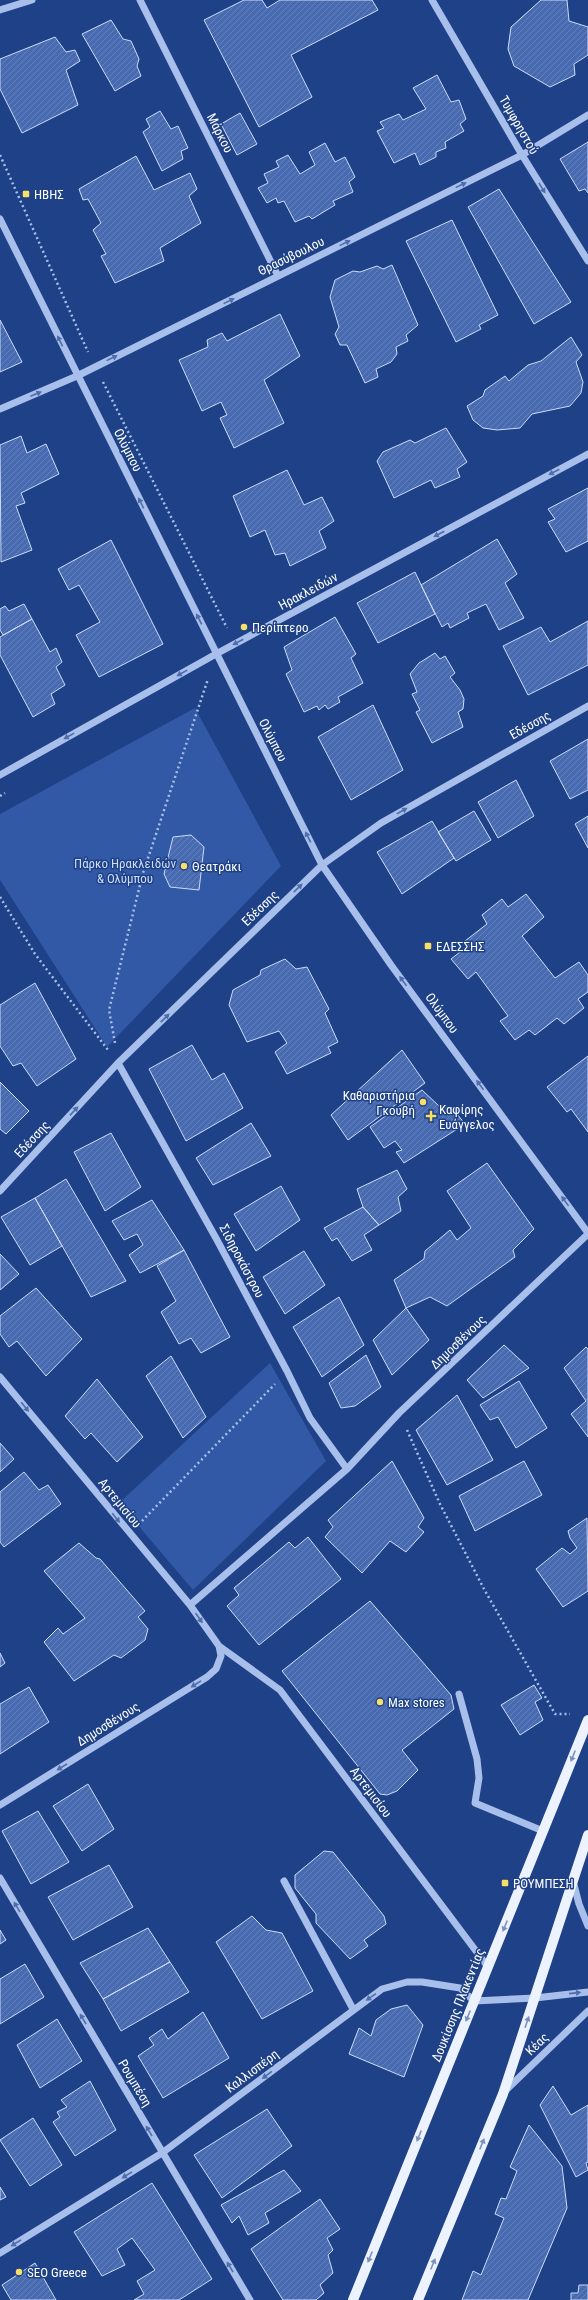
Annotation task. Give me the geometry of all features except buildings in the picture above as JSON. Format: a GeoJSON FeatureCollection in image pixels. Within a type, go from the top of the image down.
{"type":"FeatureCollection","features":[{"type":"Feature","properties":{"kind":"main road","name":"Δουκίσσης Πλακεντίας"},"geometry":{"type":"LineString","coordinates":[[353,2300],[588,1720]]}},
{"type":"Feature","properties":{"kind":"main road"},"geometry":{"type":"LineString","coordinates":[[418,2300],[503,2094],[588,1835]]}},
{"type":"Feature","properties":{"kind":"street"},"geometry":{"type":"LineString","coordinates":[[0,10],[32,0]]}},
{"type":"Feature","properties":{"kind":"street","name":"Μάρκου"},"geometry":{"type":"LineString","coordinates":[[140,0],[278,276]]}},
{"type":"Feature","properties":{"kind":"street","name":"Τυμφρηστού"},"geometry":{"type":"LineString","coordinates":[[432,0],[522,155],[588,261]]}},
{"type":"Feature","properties":{"kind":"street","name":"Θρασύβουλου"},"geometry":{"type":"LineString","coordinates":[[0,409],[77,376],[522,155],[588,115]]}},
{"type":"Feature","properties":{"kind":"street","name":"Ολύμπου"},"geometry":{"type":"LineString","coordinates":[[0,219],[322,865],[391,965],[588,1234]]}},
{"type":"Feature","properties":{"kind":"street","name":"Ηρακλειδών"},"geometry":{"type":"LineString","coordinates":[[0,775],[216,654],[588,454]]}},
{"type":"Feature","properties":{"kind":"street","name":"Εδέσσης"},"geometry":{"type":"LineString","coordinates":[[0,1191],[118,1063],[322,865],[381,823],[588,706]]}},
{"type":"Feature","properties":{"kind":"street","name":"Σιδηροκάστρου"},"geometry":{"type":"LineString","coordinates":[[118,1063],[217,1240],[316,1428],[347,1469]]}},
{"type":"Feature","properties":{"kind":"street","name":"Δημοσθένους"},"geometry":{"type":"LineString","coordinates":[[190,1605],[347,1469],[400,1413],[588,1234]]}},
{"type":"Feature","properties":{"kind":"street","name":"Αρτεμισίου"},"geometry":{"type":"LineString","coordinates":[[0,1376],[129,1534],[190,1605],[220,1646],[280,1690],[488,1967]]}},
{"type":"Feature","properties":{"kind":"street","name":"Δημοσθένους"},"geometry":{"type":"LineString","coordinates":[[0,1805],[207,1677],[216,1669],[221,1656],[220,1646]]}},
{"type":"Feature","properties":{"kind":"street"},"geometry":{"type":"LineString","coordinates":[[458,1694],[477,1759],[479,1778],[475,1803],[543,1831]]}},
{"type":"Feature","properties":{"kind":"street","name":"Ρουμπέση"},"geometry":{"type":"LineString","coordinates":[[0,1878],[250,2300]]}},
{"type":"Feature","properties":{"kind":"street"},"geometry":{"type":"LineString","coordinates":[[284,1881],[353,2009]]}},
{"type":"Feature","properties":{"kind":"street"},"geometry":{"type":"LineString","coordinates":[[573,1881],[579,1904],[588,1926]]}},
{"type":"Feature","properties":{"kind":"street","name":"Καλλισπέρη"},"geometry":{"type":"LineString","coordinates":[[0,2253],[162,2153],[353,2009],[382,1990],[407,1982],[422,1982],[460,1988],[474,2001]]}},
{"type":"Feature","properties":{"kind":"street"},"geometry":{"type":"LineString","coordinates":[[474,2001],[535,1998],[588,1992]]}},
{"type":"Feature","properties":{"kind":"street","name":"Κέας"},"geometry":{"type":"LineString","coordinates":[[503,2094],[588,2012]]}},
{"type":"Feature","properties":{"kind":"path"},"geometry":{"type":"LineString","coordinates":[[0,155],[95,367],[228,628],[208,638]]}},
{"type":"Feature","properties":{"kind":"path"},"geometry":{"type":"LineString","coordinates":[[118,1063],[109,1010],[143,873],[182,763],[216,654]]}},
{"type":"Feature","properties":{"kind":"path"},"geometry":{"type":"LineString","coordinates":[[198,664],[206,679]]}},
{"type":"Feature","properties":{"kind":"path"},"geometry":{"type":"LineString","coordinates":[[0,796],[7,792]]}},
{"type":"Feature","properties":{"kind":"path"},"geometry":{"type":"LineString","coordinates":[[0,897],[35,954],[118,1063]]}},
{"type":"Feature","properties":{"kind":"path"},"geometry":{"type":"LineString","coordinates":[[129,1534],[287,1371]]}},
{"type":"Feature","properties":{"kind":"path"},"geometry":{"type":"LineString","coordinates":[[400,1413],[440,1504],[484,1589],[555,1714],[575,1714]]}},
{"type":"Feature","properties":{"kind":"green space","name":"Πάρκο Ηρακλειδών & Ολύμπου"},"geometry":{"type":"Polygon","coordinates":[[[195,708],[281,866],[107,1047],[0,880],[0,814],[195,708]]]}},
{"type":"Feature","properties":{"kind":"green space"},"geometry":{"type":"Polygon","coordinates":[[[270,1363],[326,1461],[193,1590],[119,1503],[270,1363]]]}},
{"type":"Feature","properties":{"kind":"place","name":"ΗΒΗΣ"},"geometry":{"type":"Point","coordinates":[26,194]}},
{"type":"Feature","properties":{"kind":"place","name":"Περίπτερο"},"geometry":{"type":"Point","coordinates":[244,627]}},
{"type":"Feature","properties":{"kind":"place","name":"Θεατράκι"},"geometry":{"type":"Point","coordinates":[184,866]}},
{"type":"Feature","properties":{"kind":"place","name":"ΕΔΕΣΣΗΣ"},"geometry":{"type":"Point","coordinates":[428,946]}},
{"type":"Feature","properties":{"kind":"place","name":"Καθαριστήρια Γκουβή"},"geometry":{"type":"Point","coordinates":[423,1102]}},
{"type":"Feature","properties":{"kind":"place","name":"Καφίρης Ευάγγελος"},"geometry":{"type":"Point","coordinates":[431,1116]}},
{"type":"Feature","properties":{"kind":"place","name":"Max stores"},"geometry":{"type":"Point","coordinates":[380,1702]}},
{"type":"Feature","properties":{"kind":"place","name":"ΡΟΥΜΠΕΣΗ"},"geometry":{"type":"Point","coordinates":[505,1883]}},
{"type":"Feature","properties":{"kind":"place","name":"SEO Greece"},"geometry":{"type":"Point","coordinates":[19,2272]}}]}
